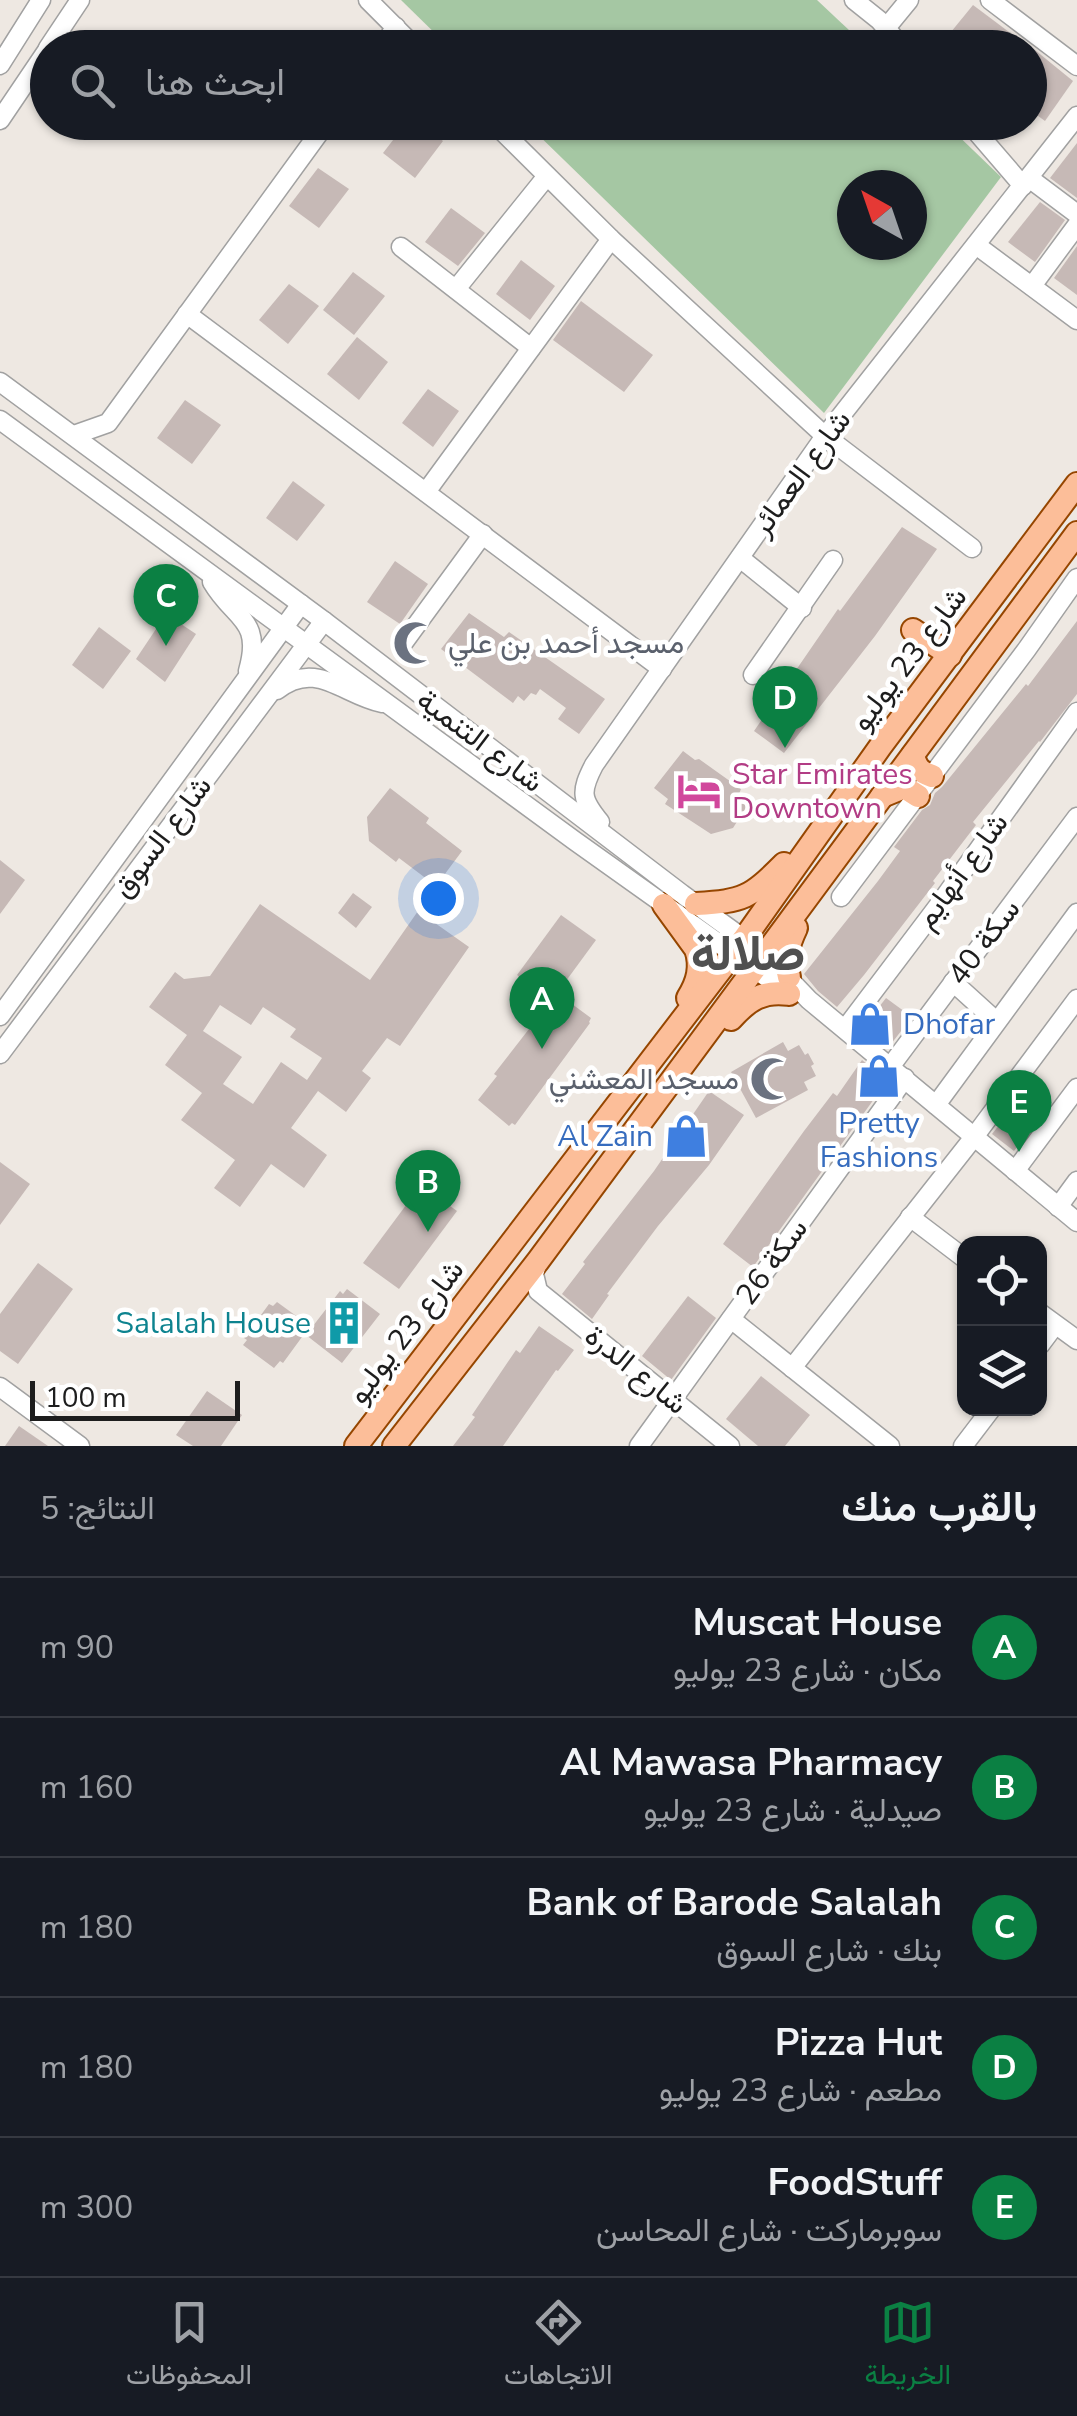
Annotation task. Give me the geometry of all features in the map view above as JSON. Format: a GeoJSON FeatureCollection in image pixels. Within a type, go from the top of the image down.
{"type":"FeatureCollection","features":[{"type":"Feature","properties":{"kind":"main road","name":"شارع 23 يوليو"},"geometry":{"type":"LineString","coordinates":[[356,1446],[738,946],[1077,484]]}},
{"type":"Feature","properties":{"kind":"main road","name":"شارع 23 يوليو"},"geometry":{"type":"LineString","coordinates":[[394,1446],[538,1261],[1077,533]]}},
{"type":"Feature","properties":{"kind":"main road"},"geometry":{"type":"LineString","coordinates":[[913,630],[950,655]]}},
{"type":"Feature","properties":{"kind":"main road"},"geometry":{"type":"LineString","coordinates":[[912,755],[915,766],[932,776]]}},
{"type":"Feature","properties":{"kind":"main road"},"geometry":{"type":"LineString","coordinates":[[882,796],[904,787],[918,796]]}},
{"type":"Feature","properties":{"kind":"main road"},"geometry":{"type":"LineString","coordinates":[[696,904],[734,901],[752,894],[822,827]]}},
{"type":"Feature","properties":{"kind":"main road"},"geometry":{"type":"LineString","coordinates":[[695,1050],[708,1044],[753,999],[796,990],[786,961],[787,950],[797,926],[820,893],[827,870]]}},
{"type":"Feature","properties":{"kind":"main road"},"geometry":{"type":"LineString","coordinates":[[664,905],[696,949],[699,964],[695,986],[672,1024],[670,1035]]}},
{"type":"Feature","properties":{"kind":"street"},"geometry":{"type":"LineString","coordinates":[[0,65],[42,0]]}},
{"type":"Feature","properties":{"kind":"street"},"geometry":{"type":"LineString","coordinates":[[60,30],[80,0]]}},
{"type":"Feature","properties":{"kind":"street"},"geometry":{"type":"LineString","coordinates":[[368,0],[396,28]]}},
{"type":"Feature","properties":{"kind":"street"},"geometry":{"type":"LineString","coordinates":[[854,0],[886,28],[909,0]]}},
{"type":"Feature","properties":{"kind":"street"},"geometry":{"type":"LineString","coordinates":[[990,0],[1030,30]]}},
{"type":"Feature","properties":{"kind":"street"},"geometry":{"type":"LineString","coordinates":[[1047,43],[1077,66]]}},
{"type":"Feature","properties":{"kind":"street"},"geometry":{"type":"LineString","coordinates":[[0,120],[30,75]]}},
{"type":"Feature","properties":{"kind":"street","name":"شارع العمائر"},"geometry":{"type":"LineString","coordinates":[[617,844],[586,804],[586,781],[594,765],[825,436],[1076,118]]}},
{"type":"Feature","properties":{"kind":"street"},"geometry":{"type":"LineString","coordinates":[[74,435],[108,423],[313,140]]}},
{"type":"Feature","properties":{"kind":"street"},"geometry":{"type":"LineString","coordinates":[[511,140],[825,436],[972,548]]}},
{"type":"Feature","properties":{"kind":"street"},"geometry":{"type":"LineString","coordinates":[[985,140],[1026,182],[1077,214]]}},
{"type":"Feature","properties":{"kind":"street"},"geometry":{"type":"LineString","coordinates":[[456,289],[547,176]]}},
{"type":"Feature","properties":{"kind":"street"},"geometry":{"type":"LineString","coordinates":[[1032,286],[1077,225]]}},
{"type":"Feature","properties":{"kind":"street"},"geometry":{"type":"LineString","coordinates":[[426,492],[611,238]]}},
{"type":"Feature","properties":{"kind":"street"},"geometry":{"type":"LineString","coordinates":[[976,245],[1077,320]]}},
{"type":"Feature","properties":{"kind":"street"},"geometry":{"type":"LineString","coordinates":[[401,247],[531,348]]}},
{"type":"Feature","properties":{"kind":"street"},"geometry":{"type":"LineString","coordinates":[[187,314],[662,668]]}},
{"type":"Feature","properties":{"kind":"street","name":"شارع التنمية"},"geometry":{"type":"LineString","coordinates":[[0,382],[324,621],[696,904],[738,946]]}},
{"type":"Feature","properties":{"kind":"street","name":"شارع التنمية"},"geometry":{"type":"LineString","coordinates":[[0,420],[664,905],[761,962],[1077,1222]]}},
{"type":"Feature","properties":{"kind":"street"},"geometry":{"type":"LineString","coordinates":[[108,423],[111,463]]}},
{"type":"Feature","properties":{"kind":"street"},"geometry":{"type":"LineString","coordinates":[[404,642],[483,534]]}},
{"type":"Feature","properties":{"kind":"street"},"geometry":{"type":"LineString","coordinates":[[740,558],[802,608]]}},
{"type":"Feature","properties":{"kind":"street"},"geometry":{"type":"LineString","coordinates":[[753,675],[834,560]]}},
{"type":"Feature","properties":{"kind":"street"},"geometry":{"type":"LineString","coordinates":[[209,572],[216,588],[242,616],[251,634],[252,654],[245,679]]}},
{"type":"Feature","properties":{"kind":"street"},"geometry":{"type":"LineString","coordinates":[[842,897],[1077,578]]}},
{"type":"Feature","properties":{"kind":"street","name":"شارع السوق"},"geometry":{"type":"LineString","coordinates":[[0,1016],[301,604]]}},
{"type":"Feature","properties":{"kind":"street","name":"شارع السوق"},"geometry":{"type":"LineString","coordinates":[[0,1054],[324,621]]}},
{"type":"Feature","properties":{"kind":"street"},"geometry":{"type":"LineString","coordinates":[[264,700],[291,681],[310,677],[330,681],[366,700],[391,705]]}},
{"type":"Feature","properties":{"kind":"street","name":"شارع أنهايم"},"geometry":{"type":"LineString","coordinates":[[845,1029],[1077,712]]}},
{"type":"Feature","properties":{"kind":"street","name":"سكة 40"},"geometry":{"type":"LineString","coordinates":[[898,1072],[953,982],[1077,817]]}},
{"type":"Feature","properties":{"kind":"street"},"geometry":{"type":"LineString","coordinates":[[936,1105],[1077,913]]}},
{"type":"Feature","properties":{"kind":"street"},"geometry":{"type":"LineString","coordinates":[[953,982],[996,1021]]}},
{"type":"Feature","properties":{"kind":"street"},"geometry":{"type":"LineString","coordinates":[[792,1368],[1077,999]]}},
{"type":"Feature","properties":{"kind":"street","name":"سكة 26"},"geometry":{"type":"LineString","coordinates":[[639,1446],[732,1319],[898,1072]]}},
{"type":"Feature","properties":{"kind":"street"},"geometry":{"type":"LineString","coordinates":[[1015,1171],[1077,1088]]}},
{"type":"Feature","properties":{"kind":"street"},"geometry":{"type":"LineString","coordinates":[[1058,1207],[1077,1182]]}},
{"type":"Feature","properties":{"kind":"street"},"geometry":{"type":"LineString","coordinates":[[910,1218],[957,1253]]}},
{"type":"Feature","properties":{"kind":"street"},"geometry":{"type":"LineString","coordinates":[[538,1261],[534,1281],[541,1294]]}},
{"type":"Feature","properties":{"kind":"street"},"geometry":{"type":"LineString","coordinates":[[508,1300],[524,1291],[541,1294]]}},
{"type":"Feature","properties":{"kind":"street","name":"شارع الدرة"},"geometry":{"type":"LineString","coordinates":[[541,1294],[730,1446]]}},
{"type":"Feature","properties":{"kind":"street"},"geometry":{"type":"LineString","coordinates":[[732,1319],[890,1446]]}},
{"type":"Feature","properties":{"kind":"street"},"geometry":{"type":"LineString","coordinates":[[1047,1319],[1077,1340]]}},
{"type":"Feature","properties":{"kind":"street"},"geometry":{"type":"LineString","coordinates":[[0,1387],[80,1446]]}},
{"type":"Feature","properties":{"kind":"street"},"geometry":{"type":"LineString","coordinates":[[963,1446],[986,1416]]}},
{"type":"Feature","properties":{"kind":"green space"},"geometry":{"type":"Polygon","coordinates":[[[401,0],[817,0],[849,30],[432,30],[401,0]]]}},
{"type":"Feature","properties":{"kind":"green space"},"geometry":{"type":"Polygon","coordinates":[[[543,140],[963,140],[1001,177],[824,413],[543,140]]]}},
{"type":"Feature","properties":{"kind":"building"},"geometry":{"type":"Polygon","coordinates":[[[973,5],[1006,30],[953,30],[973,5]]]}},
{"type":"Feature","properties":{"kind":"building"},"geometry":{"type":"Polygon","coordinates":[[[1047,60],[1073,81],[1047,118],[1047,60]]]}},
{"type":"Feature","properties":{"kind":"building"},"geometry":{"type":"Polygon","coordinates":[[[393,140],[443,141],[415,178],[383,153],[393,140]]]}},
{"type":"Feature","properties":{"kind":"building"},"geometry":{"type":"Polygon","coordinates":[[[1077,143],[1077,198],[1050,178],[1077,143]]]}},
{"type":"Feature","properties":{"kind":"building"},"geometry":{"type":"Polygon","coordinates":[[[318,168],[349,189],[319,228],[289,206],[318,168]]]}},
{"type":"Feature","properties":{"kind":"building"},"geometry":{"type":"Polygon","coordinates":[[[1040,202],[1065,220],[1035,262],[1008,242],[1040,202]]]}},
{"type":"Feature","properties":{"kind":"building"},"geometry":{"type":"Polygon","coordinates":[[[451,208],[485,233],[458,266],[425,242],[451,208]]]}},
{"type":"Feature","properties":{"kind":"building"},"geometry":{"type":"Polygon","coordinates":[[[1077,246],[1077,295],[1054,278],[1077,246]]]}},
{"type":"Feature","properties":{"kind":"building"},"geometry":{"type":"Polygon","coordinates":[[[521,260],[555,286],[530,320],[496,294],[521,260]]]}},
{"type":"Feature","properties":{"kind":"building"},"geometry":{"type":"Polygon","coordinates":[[[353,272],[385,296],[354,335],[323,310],[353,272]]]}},
{"type":"Feature","properties":{"kind":"building"},"geometry":{"type":"Polygon","coordinates":[[[289,284],[319,306],[288,344],[259,320],[289,284]]]}},
{"type":"Feature","properties":{"kind":"building"},"geometry":{"type":"Polygon","coordinates":[[[581,301],[653,355],[624,392],[553,340],[581,301]]]}},
{"type":"Feature","properties":{"kind":"building"},"geometry":{"type":"Polygon","coordinates":[[[357,337],[388,362],[359,400],[327,374],[357,337]]]}},
{"type":"Feature","properties":{"kind":"building"},"geometry":{"type":"Polygon","coordinates":[[[428,389],[459,411],[433,447],[402,423],[428,389]]]}},
{"type":"Feature","properties":{"kind":"building"},"geometry":{"type":"Polygon","coordinates":[[[185,400],[221,425],[192,464],[157,438],[185,400]]]}},
{"type":"Feature","properties":{"kind":"building"},"geometry":{"type":"Polygon","coordinates":[[[293,481],[325,505],[297,541],[266,518],[293,481]]]}},
{"type":"Feature","properties":{"kind":"building"},"geometry":{"type":"Polygon","coordinates":[[[902,527],[937,549],[784,753],[754,731],[838,609],[902,527]]]}},
{"type":"Feature","properties":{"kind":"building"},"geometry":{"type":"Polygon","coordinates":[[[395,561],[428,584],[400,624],[367,602],[395,561]]]}},
{"type":"Feature","properties":{"kind":"building"},"geometry":{"type":"Polygon","coordinates":[[[469,613],[504,637],[509,632],[605,699],[579,734],[558,719],[566,708],[540,689],[524,701],[518,696],[513,703],[441,649],[469,613]]]}},
{"type":"Feature","properties":{"kind":"building"},"geometry":{"type":"Polygon","coordinates":[[[166,614],[196,634],[165,682],[136,659],[166,614]]]}},
{"type":"Feature","properties":{"kind":"building"},"geometry":{"type":"Polygon","coordinates":[[[1077,621],[1077,694],[973,822],[976,825],[935,883],[837,1007],[804,974],[900,851],[894,847],[930,805],[935,793],[1028,686],[1077,621]]]}},
{"type":"Feature","properties":{"kind":"building"},"geometry":{"type":"Polygon","coordinates":[[[99,627],[131,651],[103,689],[72,665],[99,627]]]}},
{"type":"Feature","properties":{"kind":"building","name":"Star Emirates Downtown"},"geometry":{"type":"Polygon","coordinates":[[[683,751],[741,789],[739,794],[750,801],[733,828],[711,834],[665,804],[668,799],[654,788],[683,751]]]}},
{"type":"Feature","properties":{"kind":"building"},"geometry":{"type":"Polygon","coordinates":[[[390,788],[429,818],[426,823],[462,851],[436,886],[369,841],[367,817],[390,788]]]}},
{"type":"Feature","properties":{"kind":"building"},"geometry":{"type":"Polygon","coordinates":[[[0,860],[25,880],[0,914],[0,860]]]}},
{"type":"Feature","properties":{"kind":"building"},"geometry":{"type":"Polygon","coordinates":[[[353,893],[372,907],[356,928],[338,913],[353,893]]]}},
{"type":"Feature","properties":{"kind":"building"},"geometry":{"type":"Polygon","coordinates":[[[260,904],[370,980],[418,911],[469,947],[400,1046],[387,1038],[362,1071],[371,1078],[346,1112],[318,1091],[291,1128],[327,1155],[304,1188],[271,1164],[240,1207],[214,1188],[235,1160],[181,1120],[202,1093],[165,1065],[187,1035],[149,1007],[175,972],[184,979],[210,976],[260,904]],[[220,1005],[203,1031],[242,1057],[223,1084],[253,1104],[281,1062],[307,1080],[322,1058],[290,1037],[296,1029],[263,1007],[251,1025],[220,1005]]]}},
{"type":"Feature","properties":{"kind":"building"},"geometry":{"type":"Polygon","coordinates":[[[561,915],[596,940],[552,1000],[517,975],[561,915]]]}},
{"type":"Feature","properties":{"kind":"building"},"geometry":{"type":"Polygon","coordinates":[[[557,993],[591,1018],[590,1023],[515,1125],[509,1126],[478,1100],[557,993]]]}},
{"type":"Feature","properties":{"kind":"building"},"geometry":{"type":"Polygon","coordinates":[[[886,998],[912,1017],[891,1044],[865,1025],[886,998]]]}},
{"type":"Feature","properties":{"kind":"building","name":"مسجد المعشني"},"geometry":{"type":"Polygon","coordinates":[[[783,1042],[788,1051],[799,1045],[805,1055],[808,1053],[816,1076],[804,1082],[808,1090],[756,1118],[731,1072],[783,1042]]]}},
{"type":"Feature","properties":{"kind":"building"},"geometry":{"type":"Polygon","coordinates":[[[862,1060],[887,1081],[753,1267],[723,1244],[804,1131],[833,1093],[837,1096],[862,1060]]]}},
{"type":"Feature","properties":{"kind":"building"},"geometry":{"type":"Polygon","coordinates":[[[709,1091],[744,1115],[592,1319],[562,1294],[709,1091]]]}},
{"type":"Feature","properties":{"kind":"building"},"geometry":{"type":"Polygon","coordinates":[[[1015,1105],[1036,1122],[1014,1151],[992,1134],[1015,1105]]]}},
{"type":"Feature","properties":{"kind":"building"},"geometry":{"type":"Polygon","coordinates":[[[0,1162],[30,1184],[0,1225],[0,1162]]]}},
{"type":"Feature","properties":{"kind":"building"},"geometry":{"type":"Polygon","coordinates":[[[421,1185],[457,1211],[399,1289],[363,1263],[421,1185]]]}},
{"type":"Feature","properties":{"kind":"building"},"geometry":{"type":"Polygon","coordinates":[[[38,1263],[73,1289],[18,1364],[0,1351],[0,1314],[38,1263]]]}},
{"type":"Feature","properties":{"kind":"building","name":"Salalah House"},"geometry":{"type":"Polygon","coordinates":[[[347,1289],[380,1314],[342,1363],[306,1335],[340,1291],[343,1294],[347,1289]]]}},
{"type":"Feature","properties":{"kind":"building"},"geometry":{"type":"Polygon","coordinates":[[[688,1296],[716,1318],[671,1380],[642,1356],[688,1296]]]}},
{"type":"Feature","properties":{"kind":"building"},"geometry":{"type":"Polygon","coordinates":[[[277,1302],[310,1326],[283,1363],[280,1361],[274,1368],[243,1345],[269,1304],[277,1302]]]}},
{"type":"Feature","properties":{"kind":"building"},"geometry":{"type":"Polygon","coordinates":[[[539,1326],[574,1350],[503,1446],[453,1446],[516,1350],[520,1353],[539,1326]]]}},
{"type":"Feature","properties":{"kind":"building"},"geometry":{"type":"Polygon","coordinates":[[[761,1376],[810,1415],[785,1446],[758,1446],[726,1419],[761,1376]]]}},
{"type":"Feature","properties":{"kind":"building"},"geometry":{"type":"Polygon","coordinates":[[[207,1391],[242,1415],[221,1446],[193,1446],[176,1435],[207,1391]]]}},
{"type":"Feature","properties":{"kind":"building"},"geometry":{"type":"Polygon","coordinates":[[[19,1426],[48,1446],[5,1446],[19,1426]]]}},
{"type":"Feature","properties":{"kind":"place","name":"مسجد أحمد بن علي"},"geometry":{"type":"Point","coordinates":[415,643]}},
{"type":"Feature","properties":{"kind":"place","name":"Bank of Barode Salalah"},"geometry":{"type":"Point","coordinates":[166,646]}},
{"type":"Feature","properties":{"kind":"place","name":"Pizza Hut"},"geometry":{"type":"Point","coordinates":[785,748]}},
{"type":"Feature","properties":{"kind":"place","name":"Star Emirates Downtown"},"geometry":{"type":"Point","coordinates":[699,791]}},
{"type":"Feature","properties":{"kind":"place","name":"Dhofar"},"geometry":{"type":"Point","coordinates":[870,1024]}},
{"type":"Feature","properties":{"kind":"place","name":"Muscat House"},"geometry":{"type":"Point","coordinates":[542,1049]}},
{"type":"Feature","properties":{"kind":"place","name":"Pretty Fashions"},"geometry":{"type":"Point","coordinates":[879,1076]}},
{"type":"Feature","properties":{"kind":"place","name":"مسجد المعشني"},"geometry":{"type":"Point","coordinates":[772,1079]}},
{"type":"Feature","properties":{"kind":"place","name":"Al Zain"},"geometry":{"type":"Point","coordinates":[686,1136]}},
{"type":"Feature","properties":{"kind":"place","name":"FoodStuff"},"geometry":{"type":"Point","coordinates":[1019,1152]}},
{"type":"Feature","properties":{"kind":"place","name":"Al Mawasa Pharmacy"},"geometry":{"type":"Point","coordinates":[428,1232]}},
{"type":"Feature","properties":{"kind":"place","name":"Salalah House"},"geometry":{"type":"Point","coordinates":[344,1323]}},
{"type":"Feature","properties":{"kind":"district","name":"صلالة"},"geometry":{"type":"Point","coordinates":[748,953]}}]}
